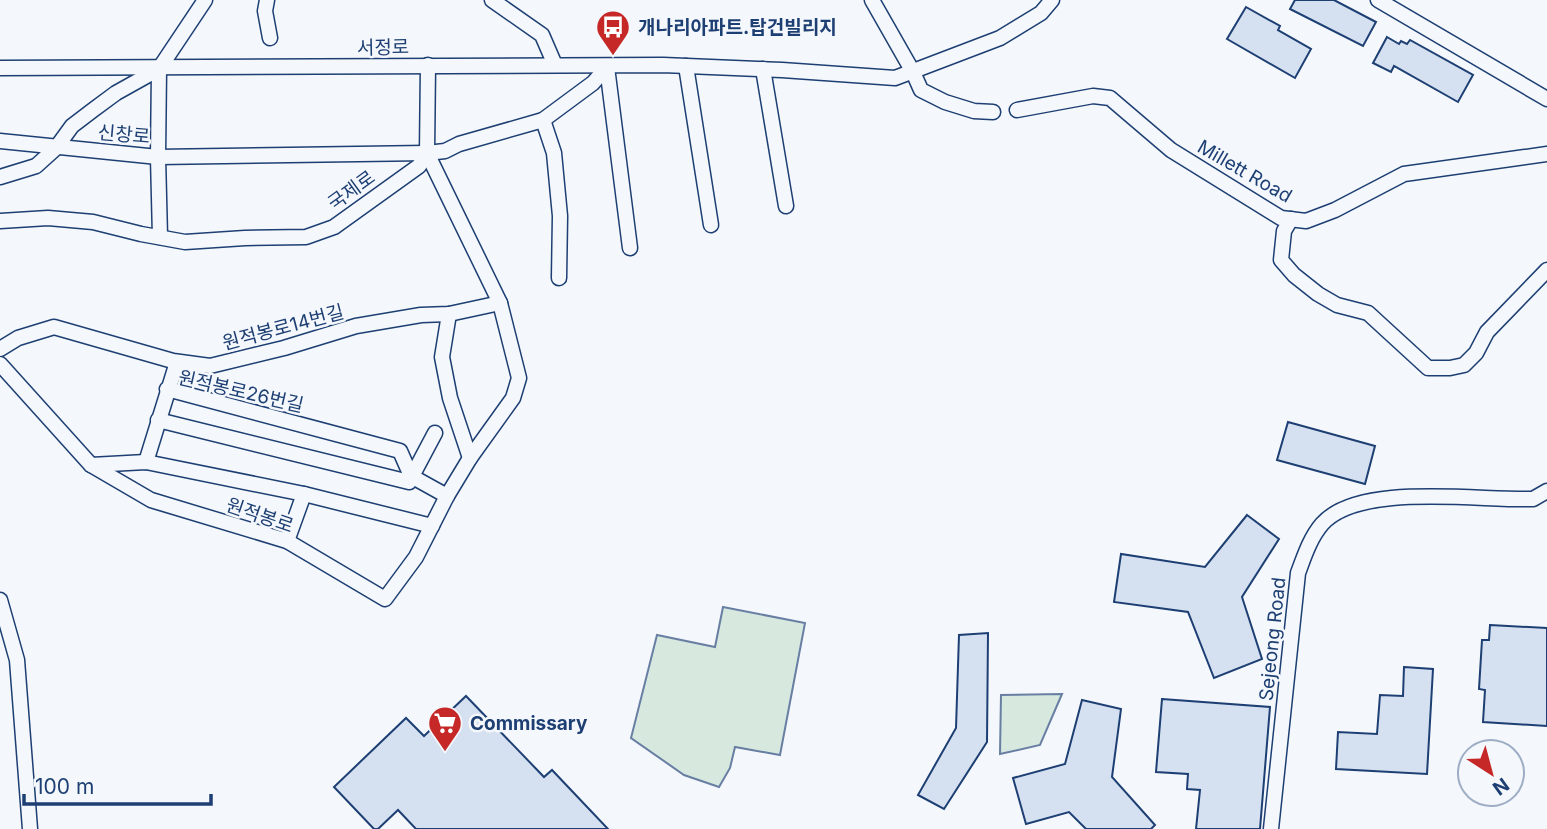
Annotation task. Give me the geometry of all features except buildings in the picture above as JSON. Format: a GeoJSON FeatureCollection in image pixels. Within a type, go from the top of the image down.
{"type":"FeatureCollection","features":[{"type":"Feature","properties":{"kind":"street"},"geometry":{"type":"LineString","coordinates":[[0,177],[36,166],[56,148],[72,126],[116,93],[159,69],[205,0]]}},
{"type":"Feature","properties":{"kind":"street"},"geometry":{"type":"LineString","coordinates":[[267,0],[265,11],[270,38]]}},
{"type":"Feature","properties":{"kind":"street"},"geometry":{"type":"LineString","coordinates":[[492,0],[542,34],[555,65]]}},
{"type":"Feature","properties":{"kind":"street"},"geometry":{"type":"LineString","coordinates":[[872,0],[921,90],[945,103],[974,111],[993,112]]}},
{"type":"Feature","properties":{"kind":"street","name":"서정로"},"geometry":{"type":"LineString","coordinates":[[0,68],[687,66],[895,78],[1000,38],[1038,6],[1052,0]]}},
{"type":"Feature","properties":{"kind":"street"},"geometry":{"type":"LineString","coordinates":[[1377,0],[1547,99]]}},
{"type":"Feature","properties":{"kind":"street","name":"원적봉로"},"geometry":{"type":"LineString","coordinates":[[0,365],[91,465],[151,500],[286,541],[385,599],[416,557],[470,458],[513,398],[519,378],[500,303],[427,153],[428,65]]}},
{"type":"Feature","properties":{"kind":"street"},"geometry":{"type":"LineString","coordinates":[[607,66],[630,248]]}},
{"type":"Feature","properties":{"kind":"street","name":"국제로"},"geometry":{"type":"LineString","coordinates":[[0,221],[48,218],[93,222],[185,242],[306,237],[334,227],[419,166],[427,153],[445,151],[459,144],[543,120],[593,83],[607,66]]}},
{"type":"Feature","properties":{"kind":"street"},"geometry":{"type":"LineString","coordinates":[[687,66],[711,225]]}},
{"type":"Feature","properties":{"kind":"street","name":"신창로"},"geometry":{"type":"LineString","coordinates":[[0,141],[158,157],[159,69]]}},
{"type":"Feature","properties":{"kind":"street"},"geometry":{"type":"LineString","coordinates":[[763,69],[786,206]]}},
{"type":"Feature","properties":{"kind":"street","name":"Millett Road"},"geometry":{"type":"LineString","coordinates":[[1017,110],[1093,96],[1110,98],[1171,150],[1281,218],[1306,221],[1335,210],[1405,174],[1547,154]]}},
{"type":"Feature","properties":{"kind":"street"},"geometry":{"type":"LineString","coordinates":[[543,120],[554,153],[560,216],[559,278]]}},
{"type":"Feature","properties":{"kind":"street"},"geometry":{"type":"LineString","coordinates":[[160,237],[158,157],[427,153]]}},
{"type":"Feature","properties":{"kind":"street"},"geometry":{"type":"LineString","coordinates":[[1291,219],[1284,231],[1281,260],[1294,275],[1336,305],[1368,313],[1428,368],[1464,365],[1476,353],[1487,331],[1547,270]]}},
{"type":"Feature","properties":{"kind":"street","name":"원적봉로14번길"},"geometry":{"type":"LineString","coordinates":[[0,349],[18,338],[54,327],[177,362],[210,366],[284,348],[356,326],[421,315],[449,314],[500,303]]}},
{"type":"Feature","properties":{"kind":"street"},"geometry":{"type":"LineString","coordinates":[[449,314],[442,357],[450,398],[470,458]]}},
{"type":"Feature","properties":{"kind":"street"},"geometry":{"type":"LineString","coordinates":[[167,389],[177,362]]}},
{"type":"Feature","properties":{"kind":"street","name":"원적봉로26번길"},"geometry":{"type":"LineString","coordinates":[[411,476],[409,482],[158,420],[167,389],[400,451],[411,476],[447,496]]}},
{"type":"Feature","properties":{"kind":"street"},"geometry":{"type":"LineString","coordinates":[[146,462],[158,420]]}},
{"type":"Feature","properties":{"kind":"street"},"geometry":{"type":"LineString","coordinates":[[411,476],[435,433]]}},
{"type":"Feature","properties":{"kind":"street"},"geometry":{"type":"LineString","coordinates":[[91,465],[146,462],[304,494],[432,526]]}},
{"type":"Feature","properties":{"kind":"street","name":"Sejeong Road"},"geometry":{"type":"LineString","coordinates":[[1271,829],[1298,573],[1308,546],[1322,524],[1357,503],[1387,498],[1533,499],[1547,491]]}},
{"type":"Feature","properties":{"kind":"street"},"geometry":{"type":"LineString","coordinates":[[286,541],[304,494]]}},
{"type":"Feature","properties":{"kind":"street"},"geometry":{"type":"LineString","coordinates":[[0,600],[17,660],[30,829]]}},
{"type":"Feature","properties":{"kind":"shaded area"},"geometry":{"type":"Polygon","coordinates":[[[723,607],[805,623],[780,755],[735,747],[730,768],[719,787],[684,775],[631,738],[657,635],[715,647],[723,607]]]}},
{"type":"Feature","properties":{"kind":"shaded area"},"geometry":{"type":"Polygon","coordinates":[[[1062,694],[1040,745],[1000,754],[1001,695],[1062,694]]]}},
{"type":"Feature","properties":{"kind":"place","name":"개나리아파트.탑건빌리지"},"geometry":{"type":"Point","coordinates":[613,57]}},
{"type":"Feature","properties":{"kind":"place","name":"Commissary"},"geometry":{"type":"Point","coordinates":[445,753]}}]}
